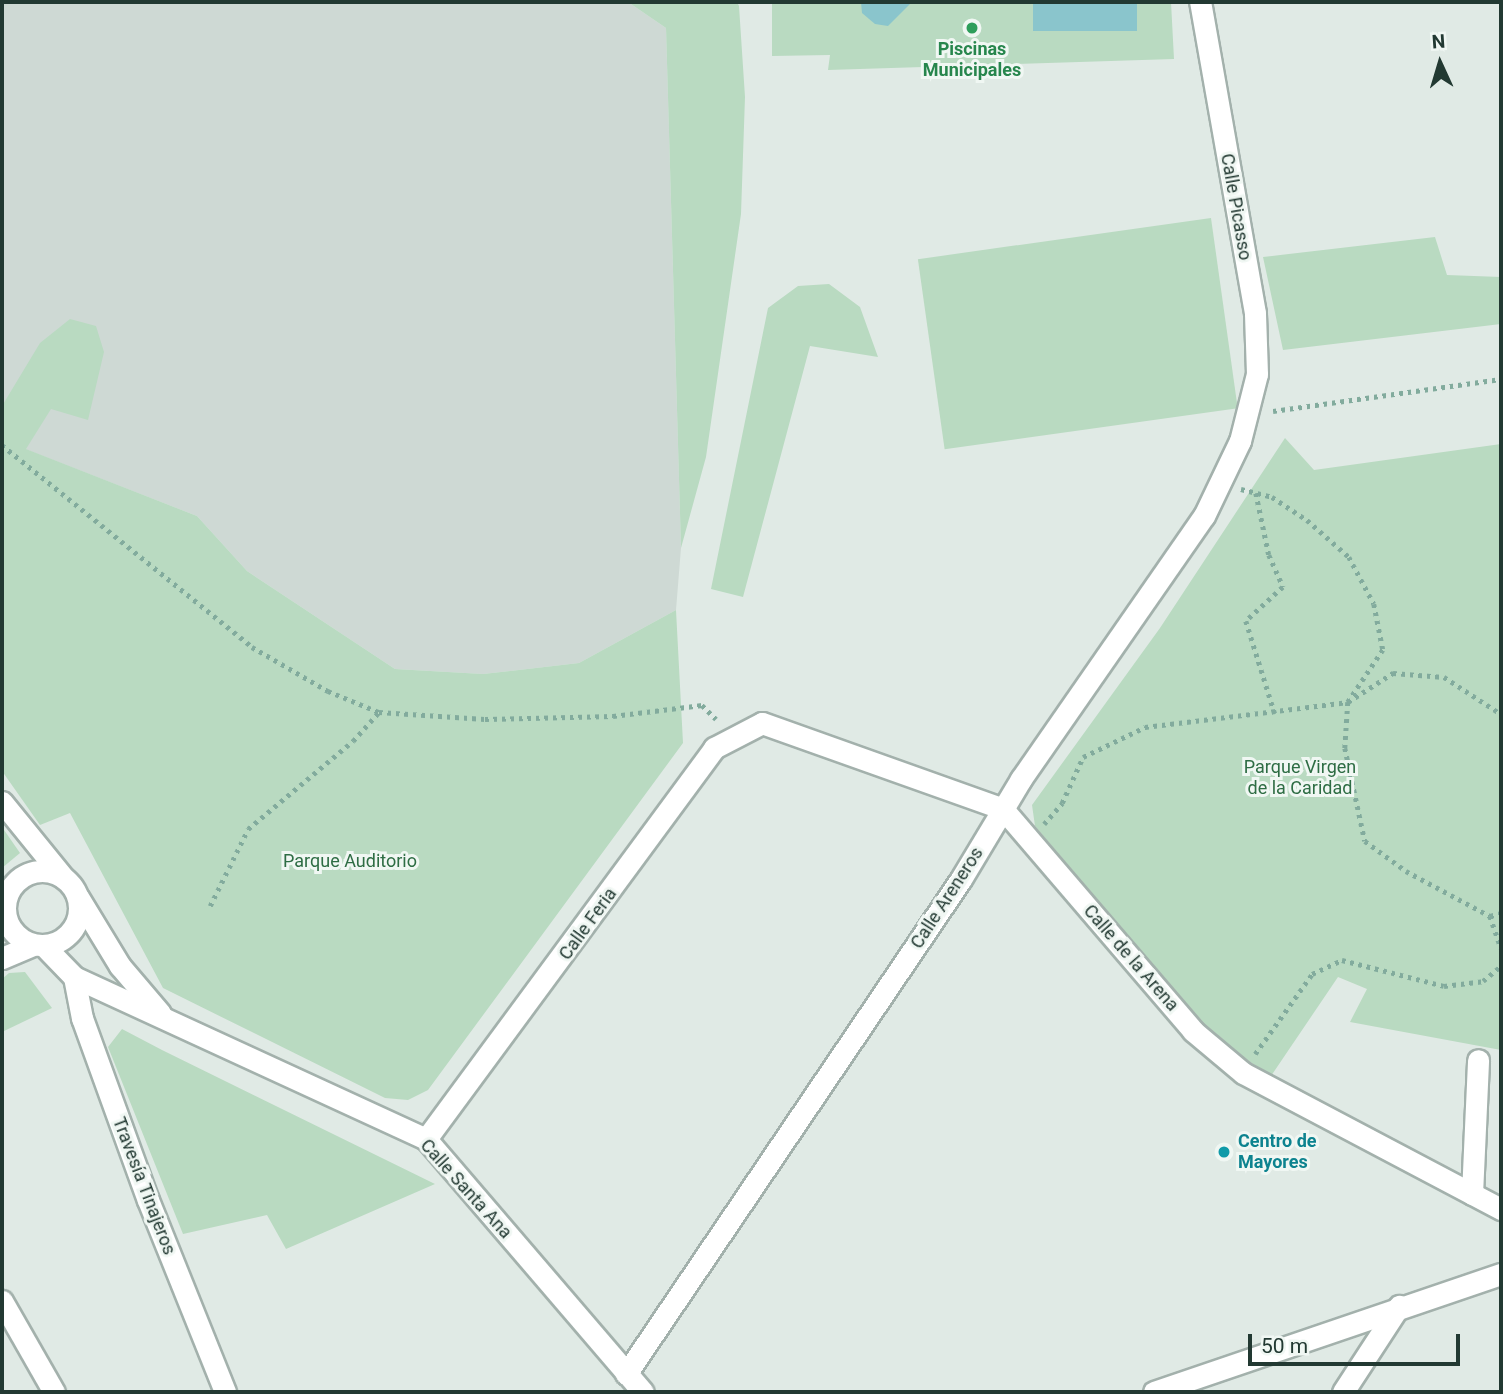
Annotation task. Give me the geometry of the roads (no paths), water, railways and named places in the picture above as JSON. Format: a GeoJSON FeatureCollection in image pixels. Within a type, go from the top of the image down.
{"type":"FeatureCollection","features":[{"type":"Feature","properties":{"kind":"street","name":"Calle Picasso"},"geometry":{"type":"LineString","coordinates":[[1200,2],[1255,313],[1257,374],[1247,412]]}},
{"type":"Feature","properties":{"kind":"street","name":"Calle Areneros"},"geometry":{"type":"LineString","coordinates":[[626,1374],[961,879],[1003,808],[1204,516],[1240,441],[1247,412]]}},
{"type":"Feature","properties":{"kind":"street","name":"Calle Feria"},"geometry":{"type":"LineString","coordinates":[[426,1139],[714,748],[762,723],[1003,808]]}},
{"type":"Feature","properties":{"kind":"street"},"geometry":{"type":"LineString","coordinates":[[2,802],[77,896],[79,907],[73,929],[65,938],[2,958]]}},
{"type":"Feature","properties":{"kind":"street","name":"Calle de la Arena"},"geometry":{"type":"LineString","coordinates":[[1003,808],[1193,1031],[1243,1073],[1501,1209]]}},
{"type":"Feature","properties":{"kind":"street"},"geometry":{"type":"LineString","coordinates":[[38,945],[14,933],[3,908],[16,881],[27,874],[39,871],[63,877]]}},
{"type":"Feature","properties":{"kind":"street","name":"Calle Santa Ana"},"geometry":{"type":"LineString","coordinates":[[77,896],[120,966],[164,1017]]}},
{"type":"Feature","properties":{"kind":"street","name":"Calle Santa Ana"},"geometry":{"type":"LineString","coordinates":[[38,945],[74,977],[426,1139],[643,1392]]}},
{"type":"Feature","properties":{"kind":"street","name":"Travesía Tinajeros"},"geometry":{"type":"LineString","coordinates":[[74,977],[82,1018],[143,1187],[225,1392]]}},
{"type":"Feature","properties":{"kind":"street"},"geometry":{"type":"LineString","coordinates":[[1472,1194],[1478,1060]]}},
{"type":"Feature","properties":{"kind":"street"},"geometry":{"type":"LineString","coordinates":[[1153,1392],[1399,1306],[1501,1274]]}},
{"type":"Feature","properties":{"kind":"street"},"geometry":{"type":"LineString","coordinates":[[2,1301],[54,1392]]}},
{"type":"Feature","properties":{"kind":"street"},"geometry":{"type":"LineString","coordinates":[[1343,1392],[1399,1306]]}},
{"type":"Feature","properties":{"kind":"water"},"geometry":{"type":"Polygon","coordinates":[[[861,2],[912,2],[888,26],[875,24],[862,13],[861,2]]]}},
{"type":"Feature","properties":{"kind":"water"},"geometry":{"type":"Polygon","coordinates":[[[1033,2],[1137,2],[1137,31],[1033,31],[1033,2]]]}},
{"type":"Feature","properties":{"kind":"place","name":"Piscinas Municipales"},"geometry":{"type":"Point","coordinates":[972,28]}},
{"type":"Feature","properties":{"kind":"place","name":"Centro de Mayores"},"geometry":{"type":"Point","coordinates":[1224,1152]}},
{"type":"Feature","properties":{"kind":"park label","name":"Parque Virgen de la Caridad"},"geometry":{"type":"Point","coordinates":[1300,778]}},
{"type":"Feature","properties":{"kind":"park label","name":"Parque Auditorio"},"geometry":{"type":"Point","coordinates":[350,861]}}]}
